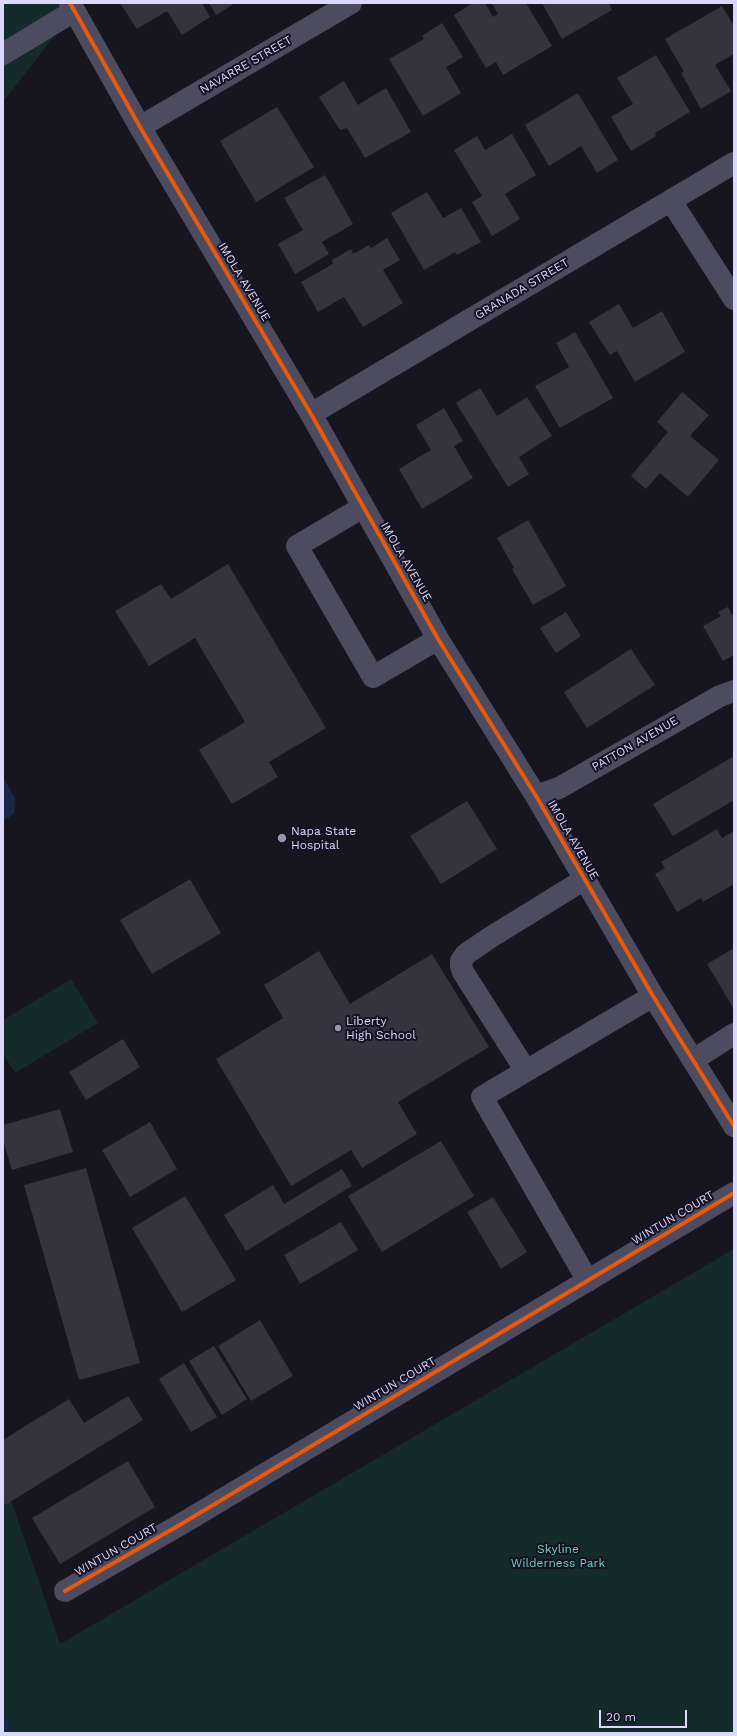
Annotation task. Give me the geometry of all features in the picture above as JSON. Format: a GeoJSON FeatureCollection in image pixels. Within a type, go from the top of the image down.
{"type":"FeatureCollection","features":[{"type":"Feature","properties":{"kind":"street","name":"NAVARRE STREET"},"geometry":{"type":"LineString","coordinates":[[140,127],[351,3]]}},
{"type":"Feature","properties":{"kind":"street","name":"IMOLA AVENUE"},"geometry":{"type":"LineString","coordinates":[[72,7],[140,127],[311,414],[438,639],[536,796],[653,996],[733,1123]]}},
{"type":"Feature","properties":{"kind":"street"},"geometry":{"type":"LineString","coordinates":[[3,54],[72,7]]}},
{"type":"Feature","properties":{"kind":"street","name":"GRANADA STREET"},"geometry":{"type":"LineString","coordinates":[[311,414],[734,163]]}},
{"type":"Feature","properties":{"kind":"street"},"geometry":{"type":"LineString","coordinates":[[671,201],[734,300]]}},
{"type":"Feature","properties":{"kind":"street"},"geometry":{"type":"LineString","coordinates":[[363,507],[297,546],[374,677],[438,639]]}},
{"type":"Feature","properties":{"kind":"street","name":"PATTON AVENUE"},"geometry":{"type":"LineString","coordinates":[[536,796],[559,788],[720,696],[734,691]]}},
{"type":"Feature","properties":{"kind":"street"},"geometry":{"type":"LineString","coordinates":[[526,1072],[463,972],[461,961],[466,954],[491,937],[585,880]]}},
{"type":"Feature","properties":{"kind":"street"},"geometry":{"type":"LineString","coordinates":[[588,1281],[482,1096],[526,1072],[653,996]]}},
{"type":"Feature","properties":{"kind":"street"},"geometry":{"type":"LineString","coordinates":[[693,1060],[734,1034]]}},
{"type":"Feature","properties":{"kind":"street","name":"WINTUN COURT"},"geometry":{"type":"LineString","coordinates":[[65,1591],[183,1523],[734,1193]]}},
{"type":"Feature","properties":{"kind":"green space"},"geometry":{"type":"Polygon","coordinates":[[[3,3],[70,3],[74,11],[3,102],[3,3]]]}},
{"type":"Feature","properties":{"kind":"green space"},"geometry":{"type":"Polygon","coordinates":[[[71,979],[98,1023],[15,1073],[3,1054],[3,1020],[71,979]]]}},
{"type":"Feature","properties":{"kind":"green space","name":"Skyline Wilderness Park"},"geometry":{"type":"Polygon","coordinates":[[[734,1249],[734,1733],[3,1733],[3,1476],[60,1644],[734,1249]]]}},
{"type":"Feature","properties":{"kind":"water"},"geometry":{"type":"Polygon","coordinates":[[[3,777],[15,798],[14,814],[3,821],[3,777]]]}},
{"type":"Feature","properties":{"kind":"building"},"geometry":{"type":"Polygon","coordinates":[[[120,3],[202,3],[210,17],[182,35],[167,11],[137,29],[120,3]]]}},
{"type":"Feature","properties":{"kind":"building"},"geometry":{"type":"Polygon","coordinates":[[[209,3],[235,3],[216,15],[209,3]]]}},
{"type":"Feature","properties":{"kind":"building"},"geometry":{"type":"Polygon","coordinates":[[[473,3],[485,3],[493,17],[498,14],[492,4],[526,3],[552,46],[503,75],[496,62],[486,68],[454,15],[473,3]]]}},
{"type":"Feature","properties":{"kind":"building"},"geometry":{"type":"Polygon","coordinates":[[[542,3],[609,3],[612,10],[562,39],[542,3]]]}},
{"type":"Feature","properties":{"kind":"building"},"geometry":{"type":"Polygon","coordinates":[[[722,6],[734,26],[734,54],[715,65],[731,91],[701,109],[681,73],[684,72],[665,39],[722,6]]]}},
{"type":"Feature","properties":{"kind":"building"},"geometry":{"type":"Polygon","coordinates":[[[442,23],[463,57],[446,67],[461,93],[423,116],[389,59],[424,39],[422,36],[442,23]]]}},
{"type":"Feature","properties":{"kind":"building"},"geometry":{"type":"Polygon","coordinates":[[[656,55],[690,112],[655,133],[656,136],[631,151],[611,117],[633,104],[617,78],[656,55]]]}},
{"type":"Feature","properties":{"kind":"building"},"geometry":{"type":"Polygon","coordinates":[[[344,81],[358,105],[386,88],[411,132],[365,158],[347,128],[340,130],[319,97],[344,81]]]}},
{"type":"Feature","properties":{"kind":"building"},"geometry":{"type":"Polygon","coordinates":[[[578,93],[618,160],[597,173],[581,146],[549,166],[525,125],[578,93]]]}},
{"type":"Feature","properties":{"kind":"building"},"geometry":{"type":"Polygon","coordinates":[[[277,107],[314,167],[256,202],[220,141],[277,107]]]}},
{"type":"Feature","properties":{"kind":"building"},"geometry":{"type":"Polygon","coordinates":[[[512,134],[536,175],[505,194],[520,219],[492,236],[472,202],[482,196],[454,150],[477,136],[485,150],[512,134]]]}},
{"type":"Feature","properties":{"kind":"building"},"geometry":{"type":"Polygon","coordinates":[[[325,175],[353,224],[322,242],[329,254],[295,274],[278,244],[303,230],[284,198],[325,175]]]}},
{"type":"Feature","properties":{"kind":"building"},"geometry":{"type":"Polygon","coordinates":[[[427,192],[443,218],[461,208],[481,242],[457,255],[455,252],[424,270],[391,213],[427,192]]]}},
{"type":"Feature","properties":{"kind":"building"},"geometry":{"type":"Polygon","coordinates":[[[387,238],[400,260],[383,270],[403,303],[363,327],[344,297],[318,312],[301,282],[333,264],[332,260],[351,249],[353,254],[369,245],[371,248],[387,238]]]}},
{"type":"Feature","properties":{"kind":"building"},"geometry":{"type":"Polygon","coordinates":[[[619,304],[633,328],[662,311],[685,352],[635,382],[617,351],[610,355],[589,322],[619,304]]]}},
{"type":"Feature","properties":{"kind":"building"},"geometry":{"type":"Polygon","coordinates":[[[575,332],[613,398],[560,428],[535,386],[569,367],[556,343],[575,332]]]}},
{"type":"Feature","properties":{"kind":"building"},"geometry":{"type":"Polygon","coordinates":[[[480,388],[497,416],[527,397],[552,436],[519,457],[529,474],[508,487],[456,403],[480,388]]]}},
{"type":"Feature","properties":{"kind":"building"},"geometry":{"type":"Polygon","coordinates":[[[682,392],[709,415],[690,436],[719,460],[688,497],[660,473],[646,489],[631,476],[668,432],[657,422],[682,392]]]}},
{"type":"Feature","properties":{"kind":"building"},"geometry":{"type":"Polygon","coordinates":[[[444,408],[463,441],[454,446],[473,478],[422,509],[399,469],[431,450],[416,425],[444,408]]]}},
{"type":"Feature","properties":{"kind":"building"},"geometry":{"type":"Polygon","coordinates":[[[528,520],[566,586],[533,605],[512,569],[514,568],[497,538],[528,520]]]}},
{"type":"Feature","properties":{"kind":"building"},"geometry":{"type":"Polygon","coordinates":[[[228,564],[326,728],[269,762],[278,777],[232,804],[199,750],[245,722],[195,638],[149,666],[115,611],[161,584],[171,599],[228,564]]]}},
{"type":"Feature","properties":{"kind":"building"},"geometry":{"type":"Polygon","coordinates":[[[728,607],[732,615],[734,614],[734,655],[723,661],[703,626],[721,616],[718,612],[728,607]]]}},
{"type":"Feature","properties":{"kind":"building"},"geometry":{"type":"Polygon","coordinates":[[[566,612],[581,636],[556,653],[540,628],[566,612]]]}},
{"type":"Feature","properties":{"kind":"building"},"geometry":{"type":"Polygon","coordinates":[[[631,649],[655,685],[587,728],[564,692],[631,649]]]}},
{"type":"Feature","properties":{"kind":"building"},"geometry":{"type":"Polygon","coordinates":[[[734,756],[734,800],[673,836],[653,804],[734,756]]]}},
{"type":"Feature","properties":{"kind":"building"},"geometry":{"type":"Polygon","coordinates":[[[467,801],[497,849],[441,884],[410,836],[467,801]]]}},
{"type":"Feature","properties":{"kind":"building"},"geometry":{"type":"Polygon","coordinates":[[[717,829],[722,838],[734,831],[734,884],[703,902],[701,898],[677,912],[655,874],[665,868],[661,862],[717,829]]]}},
{"type":"Feature","properties":{"kind":"building"},"geometry":{"type":"Polygon","coordinates":[[[190,879],[221,933],[152,974],[120,920],[190,879]]]}},
{"type":"Feature","properties":{"kind":"building"},"geometry":{"type":"Polygon","coordinates":[[[734,948],[734,1009],[707,964],[734,948]]]}},
{"type":"Feature","properties":{"kind":"building"},"geometry":{"type":"Polygon","coordinates":[[[319,951],[350,1004],[432,954],[489,1047],[398,1102],[417,1134],[362,1168],[351,1150],[291,1186],[216,1059],[283,1018],[264,985],[319,951]]]}},
{"type":"Feature","properties":{"kind":"building"},"geometry":{"type":"Polygon","coordinates":[[[123,1039],[140,1067],[86,1100],[69,1072],[123,1039]]]}},
{"type":"Feature","properties":{"kind":"building"},"geometry":{"type":"Polygon","coordinates":[[[60,1109],[73,1152],[12,1170],[3,1140],[3,1125],[60,1109]]]}},
{"type":"Feature","properties":{"kind":"building"},"geometry":{"type":"Polygon","coordinates":[[[150,1122],[177,1169],[130,1197],[102,1150],[150,1122]]]}},
{"type":"Feature","properties":{"kind":"building"},"geometry":{"type":"Polygon","coordinates":[[[441,1141],[474,1196],[382,1252],[348,1196],[441,1141]]]}},
{"type":"Feature","properties":{"kind":"building"},"geometry":{"type":"Polygon","coordinates":[[[86,1168],[140,1363],[79,1380],[24,1185],[86,1168]]]}},
{"type":"Feature","properties":{"kind":"building"},"geometry":{"type":"Polygon","coordinates":[[[342,1169],[352,1186],[246,1251],[224,1215],[273,1185],[284,1204],[342,1169]]]}},
{"type":"Feature","properties":{"kind":"building"},"geometry":{"type":"Polygon","coordinates":[[[185,1196],[236,1280],[182,1312],[132,1228],[185,1196]]]}},
{"type":"Feature","properties":{"kind":"building"},"geometry":{"type":"Polygon","coordinates":[[[493,1197],[527,1252],[501,1269],[467,1212],[493,1197]]]}},
{"type":"Feature","properties":{"kind":"building"},"geometry":{"type":"Polygon","coordinates":[[[341,1222],[358,1250],[300,1284],[284,1255],[341,1222]]]}},
{"type":"Feature","properties":{"kind":"building"},"geometry":{"type":"Polygon","coordinates":[[[260,1320],[293,1376],[251,1401],[218,1346],[260,1320]]]}},
{"type":"Feature","properties":{"kind":"building"},"geometry":{"type":"Polygon","coordinates":[[[214,1346],[247,1399],[222,1415],[189,1361],[214,1346]]]}},
{"type":"Feature","properties":{"kind":"building"},"geometry":{"type":"Polygon","coordinates":[[[184,1363],[217,1417],[191,1432],[159,1379],[184,1363]]]}},
{"type":"Feature","properties":{"kind":"building"},"geometry":{"type":"Polygon","coordinates":[[[128,1396],[143,1420],[5,1505],[3,1502],[3,1440],[69,1399],[84,1423],[128,1396]]]}},
{"type":"Feature","properties":{"kind":"building"},"geometry":{"type":"Polygon","coordinates":[[[128,1461],[155,1507],[60,1564],[32,1518],[128,1461]]]}},
{"type":"Feature","properties":{"kind":"waterway"},"geometry":{"type":"LineString","coordinates":[[3,1721],[6,1733]]}},
{"type":"Feature","properties":{"kind":"cycle path"},"geometry":{"type":"LineString","coordinates":[[70,3],[140,127],[311,414],[438,639],[536,796],[653,996],[734,1126]]}},
{"type":"Feature","properties":{"kind":"cycle path"},"geometry":{"type":"LineString","coordinates":[[65,1591],[183,1523],[734,1193]]}},
{"type":"Feature","properties":{"kind":"place","name":"Napa State Hospital"},"geometry":{"type":"Point","coordinates":[282,838]}},
{"type":"Feature","properties":{"kind":"place","name":"Liberty High School"},"geometry":{"type":"Point","coordinates":[338,1028]}}]}
